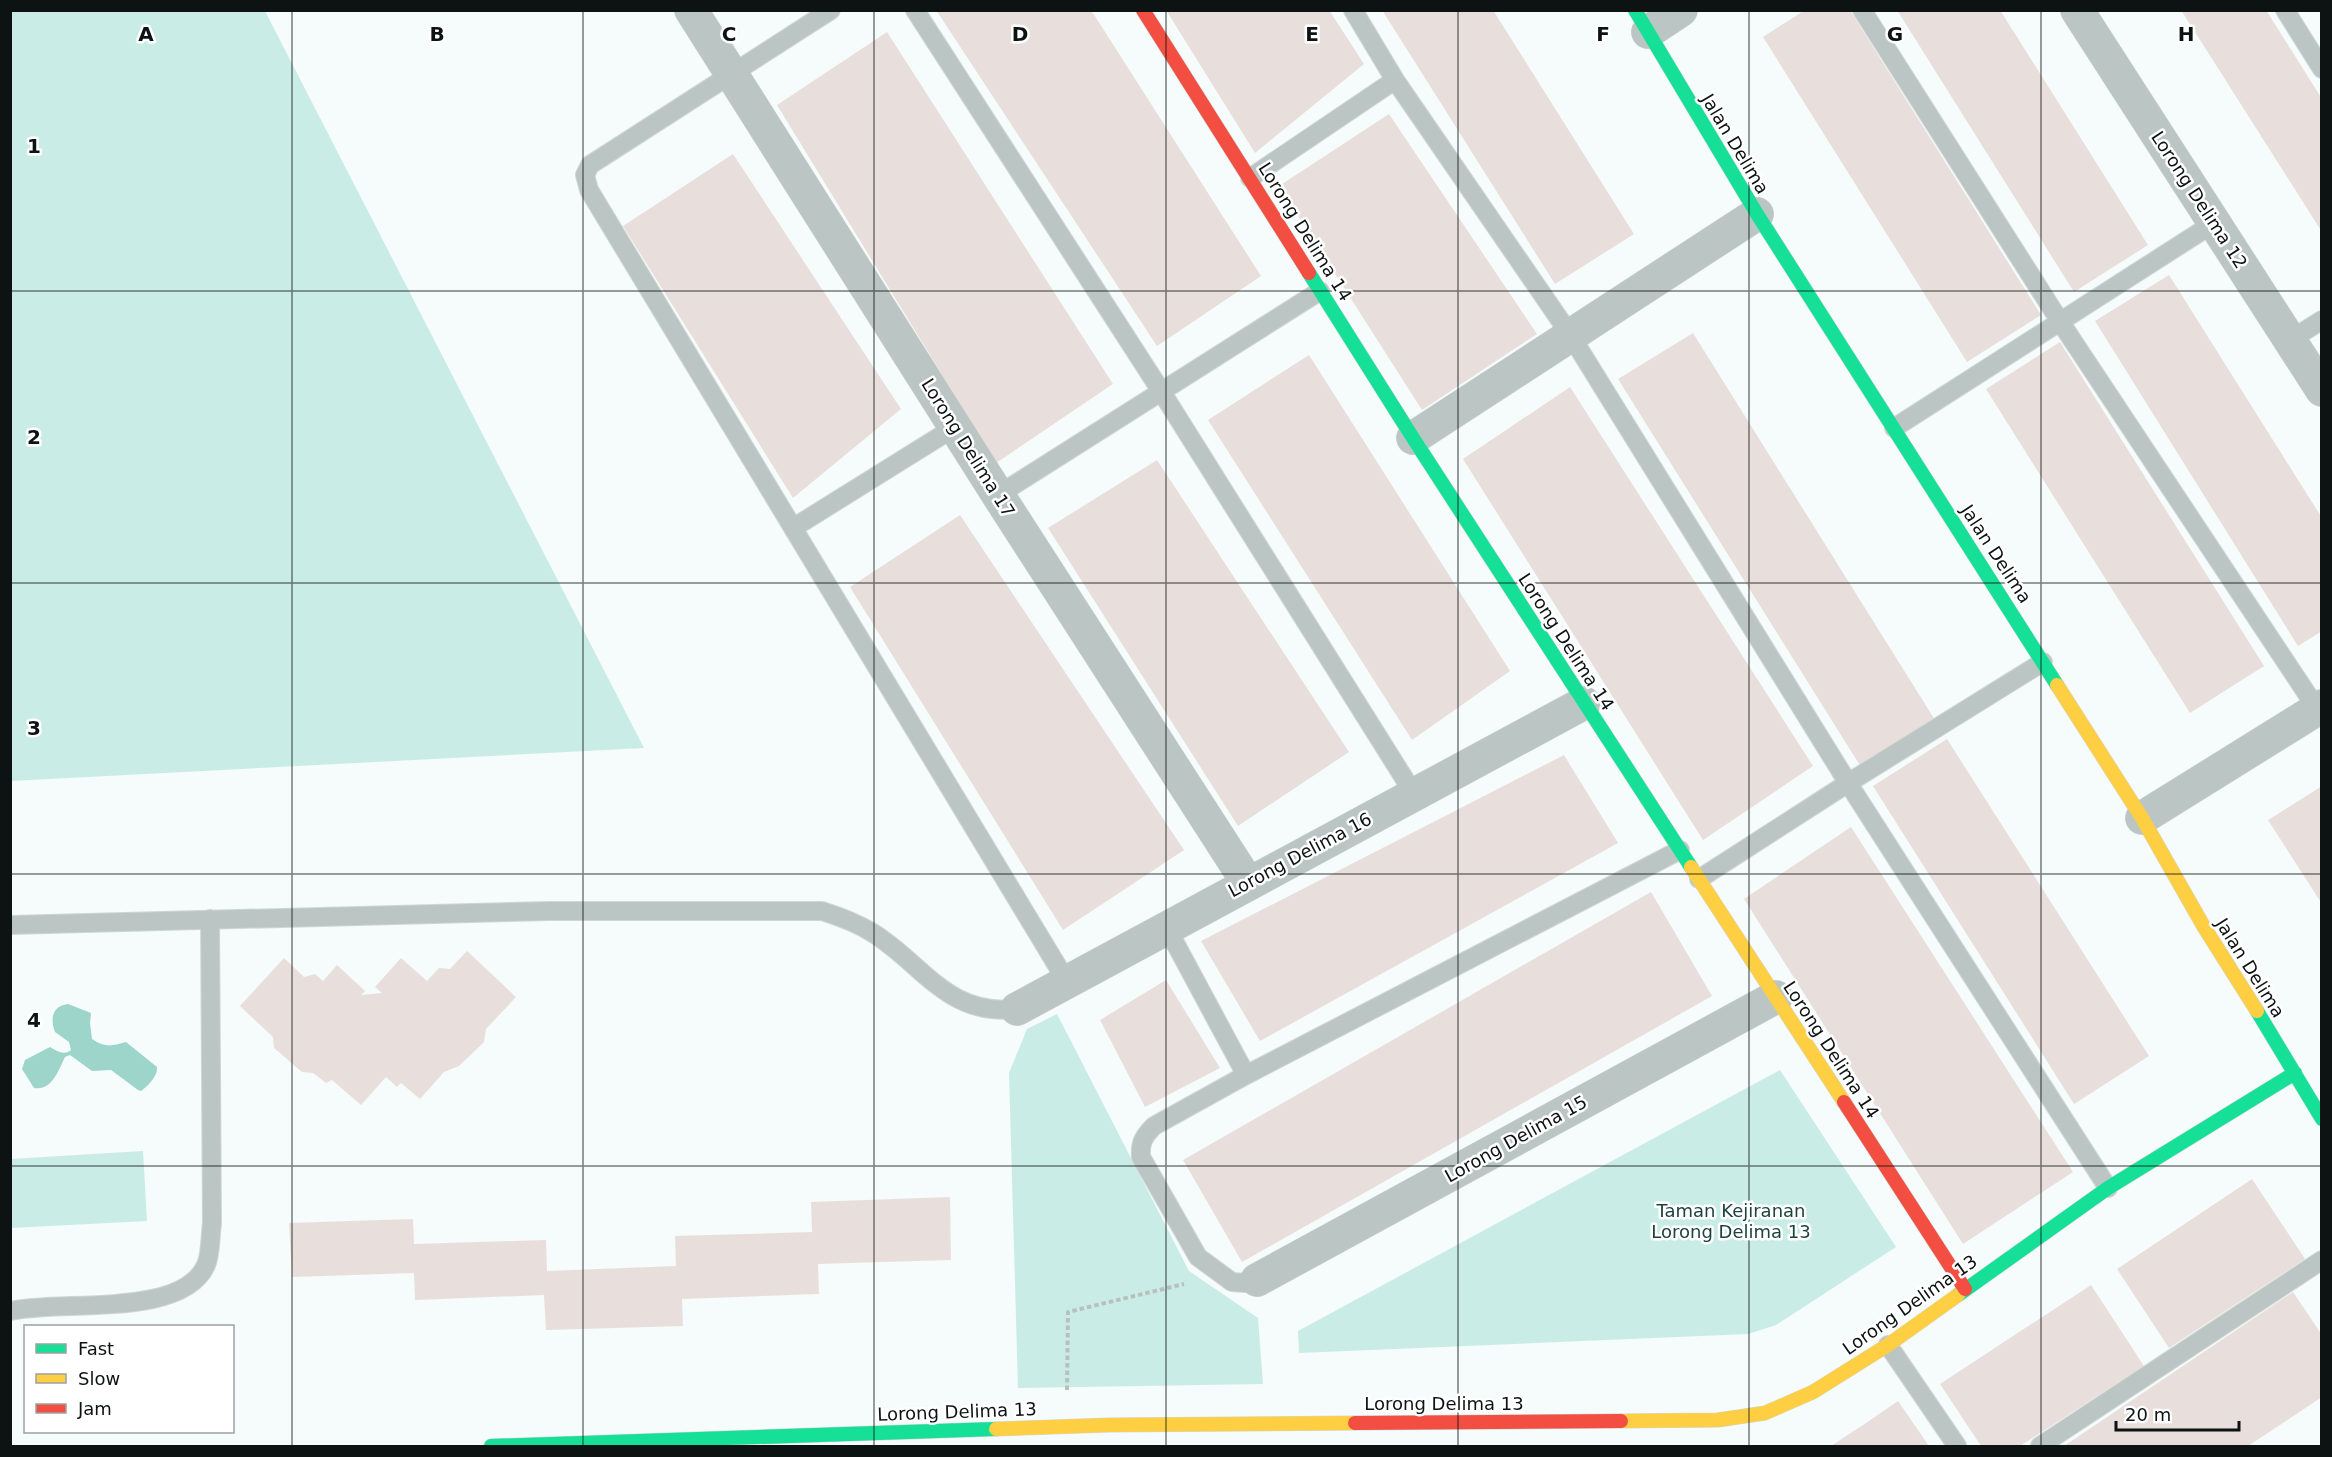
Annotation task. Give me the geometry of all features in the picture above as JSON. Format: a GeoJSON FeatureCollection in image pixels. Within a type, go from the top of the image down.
{"type":"FeatureCollection","features":[{"type":"Feature","properties":{"kind":"street","name":"Lorong Delima 17"},"geometry":{"type":"LineString","coordinates":[[691,10],[998,495],[1248,882]]}},
{"type":"Feature","properties":{"kind":"street","name":"Lorong Delima 14"},"geometry":{"type":"LineString","coordinates":[[1143,10],[1413,438],[1965,1289]]}},
{"type":"Feature","properties":{"kind":"street"},"geometry":{"type":"LineString","coordinates":[[1641,21],[1681,10]]}},
{"type":"Feature","properties":{"kind":"street","name":"Lorong Delima 12"},"geometry":{"type":"LineString","coordinates":[[2077,10],[2322,390]]}},
{"type":"Feature","properties":{"kind":"street","name":"Jalan Delima"},"geometry":{"type":"LineString","coordinates":[[1641,21],[1757,214],[2142,818],[2204,927],[2322,1119]]}},
{"type":"Feature","properties":{"kind":"street"},"geometry":{"type":"LineString","coordinates":[[1413,438],[1757,214]]}},
{"type":"Feature","properties":{"kind":"street","name":"Lorong Delima 16"},"geometry":{"type":"LineString","coordinates":[[1017,1009],[1248,882],[1584,703]]}},
{"type":"Feature","properties":{"kind":"street"},"geometry":{"type":"LineString","coordinates":[[2142,818],[2320,710]]}},
{"type":"Feature","properties":{"kind":"street","name":"Lorong Delima 15"},"geometry":{"type":"LineString","coordinates":[[1257,1280],[1776,997]]}},
{"type":"Feature","properties":{"kind":"street","name":"Lorong Delima 13"},"geometry":{"type":"LineString","coordinates":[[491,1446],[1109,1436],[1718,1420],[1765,1413],[1813,1392],[1888,1345],[2108,1188],[2295,1073]]}},
{"type":"Feature","properties":{"kind":"lane"},"geometry":{"type":"LineString","coordinates":[[831,10],[590,165],[585,175],[589,190],[1067,982]]}},
{"type":"Feature","properties":{"kind":"lane"},"geometry":{"type":"LineString","coordinates":[[915,10],[1161,391],[1414,794]]}},
{"type":"Feature","properties":{"kind":"lane"},"geometry":{"type":"LineString","coordinates":[[1353,10],[1395,80],[1571,336],[1848,783],[2108,1188]]}},
{"type":"Feature","properties":{"kind":"lane"},"geometry":{"type":"LineString","coordinates":[[1862,10],[2061,322],[2320,710]]}},
{"type":"Feature","properties":{"kind":"lane"},"geometry":{"type":"LineString","coordinates":[[2285,10],[2322,69]]}},
{"type":"Feature","properties":{"kind":"lane"},"geometry":{"type":"LineString","coordinates":[[1250,178],[1395,80]]}},
{"type":"Feature","properties":{"kind":"lane"},"geometry":{"type":"LineString","coordinates":[[1894,428],[2214,223]]}},
{"type":"Feature","properties":{"kind":"lane"},"geometry":{"type":"LineString","coordinates":[[998,495],[1320,291]]}},
{"type":"Feature","properties":{"kind":"lane"},"geometry":{"type":"LineString","coordinates":[[2290,340],[2322,320]]}},
{"type":"Feature","properties":{"kind":"lane"},"geometry":{"type":"LineString","coordinates":[[793,528],[956,427]]}},
{"type":"Feature","properties":{"kind":"lane"},"geometry":{"type":"LineString","coordinates":[[1699,879],[2043,662]]}},
{"type":"Feature","properties":{"kind":"lane"},"geometry":{"type":"LineString","coordinates":[[1257,1280],[1245,1284],[1232,1282],[1198,1257],[1141,1157],[1140,1145],[1145,1135],[1154,1126],[1246,1075],[1680,850]]}},
{"type":"Feature","properties":{"kind":"lane"},"geometry":{"type":"LineString","coordinates":[[10,925],[549,911],[822,911],[848,919],[875,934],[958,1000],[979,1009],[996,1012],[1017,1009]]}},
{"type":"Feature","properties":{"kind":"lane"},"geometry":{"type":"LineString","coordinates":[[10,1311],[145,1301],[172,1295],[194,1282],[206,1264],[212,1224],[210,920]]}},
{"type":"Feature","properties":{"kind":"lane"},"geometry":{"type":"LineString","coordinates":[[1167,928],[1246,1075]]}},
{"type":"Feature","properties":{"kind":"lane"},"geometry":{"type":"LineString","coordinates":[[2040,1446],[2322,1260]]}},
{"type":"Feature","properties":{"kind":"lane"},"geometry":{"type":"LineString","coordinates":[[1888,1345],[1957,1446]]}},
{"type":"Feature","properties":{"kind":"path"},"geometry":{"type":"LineString","coordinates":[[1067,1363],[1068,1312],[1222,1275]]}},
{"type":"Feature","properties":{"kind":"green space"},"geometry":{"type":"Polygon","coordinates":[[[11,10],[265,11],[644,748],[11,781],[11,10]]]}},
{"type":"Feature","properties":{"kind":"green space"},"geometry":{"type":"Polygon","coordinates":[[[1057,1014],[1189,1271],[1258,1318],[1263,1384],[1018,1388],[1009,1073],[1027,1029],[1057,1014]]]}},
{"type":"Feature","properties":{"kind":"green space","name":"Taman Kejiranan Lorong Delima 13"},"geometry":{"type":"Polygon","coordinates":[[[1780,1070],[1896,1247],[1776,1325],[1748,1334],[1299,1353],[1298,1331],[1780,1070]]]}},
{"type":"Feature","properties":{"kind":"green space"},"geometry":{"type":"Polygon","coordinates":[[[143,1151],[147,1221],[11,1228],[11,1159],[143,1151]]]}},
{"type":"Feature","properties":{"kind":"shaded area"},"geometry":{"type":"Polygon","coordinates":[[[68,1004],[91,1013],[92,1039],[109,1045],[126,1042],[157,1067],[154,1077],[147,1086],[141,1091],[138,1090],[111,1070],[92,1071],[70,1055],[65,1057],[50,1083],[34,1088],[22,1069],[25,1060],[50,1047],[63,1053],[71,1050],[69,1042],[55,1032],[53,1022],[56,1010],[68,1004]]]}},
{"type":"Feature","properties":{"kind":"building"},"geometry":{"type":"Polygon","coordinates":[[[936,10],[1091,10],[1261,276],[1157,346],[936,10]]]}},
{"type":"Feature","properties":{"kind":"building"},"geometry":{"type":"Polygon","coordinates":[[[1166,10],[1329,10],[1364,64],[1255,153],[1166,10]]]}},
{"type":"Feature","properties":{"kind":"building"},"geometry":{"type":"Polygon","coordinates":[[[1382,10],[1493,10],[1634,234],[1555,284],[1382,10]]]}},
{"type":"Feature","properties":{"kind":"building"},"geometry":{"type":"Polygon","coordinates":[[[1805,10],[1850,10],[2041,315],[1967,362],[1763,37],[1805,10]]]}},
{"type":"Feature","properties":{"kind":"building"},"geometry":{"type":"Polygon","coordinates":[[[1897,10],[2000,10],[2148,245],[2074,292],[1897,10]]]}},
{"type":"Feature","properties":{"kind":"building"},"geometry":{"type":"Polygon","coordinates":[[[2181,10],[2266,10],[2322,99],[2322,232],[2181,10]]]}},
{"type":"Feature","properties":{"kind":"building"},"geometry":{"type":"Polygon","coordinates":[[[887,32],[1113,384],[996,463],[777,105],[887,32]]]}},
{"type":"Feature","properties":{"kind":"building"},"geometry":{"type":"Polygon","coordinates":[[[1389,114],[1537,334],[1422,410],[1279,186],[1389,114]]]}},
{"type":"Feature","properties":{"kind":"building"},"geometry":{"type":"Polygon","coordinates":[[[733,154],[901,409],[793,498],[623,226],[733,154]]]}},
{"type":"Feature","properties":{"kind":"building"},"geometry":{"type":"Polygon","coordinates":[[[2169,275],[2322,518],[2322,631],[2298,646],[2095,321],[2169,275]]]}},
{"type":"Feature","properties":{"kind":"building"},"geometry":{"type":"Polygon","coordinates":[[[1693,333],[1935,720],[1861,767],[1618,379],[1693,333]]]}},
{"type":"Feature","properties":{"kind":"building"},"geometry":{"type":"Polygon","coordinates":[[[2060,342],[2264,666],[2190,713],[1986,389],[2060,342]]]}},
{"type":"Feature","properties":{"kind":"building"},"geometry":{"type":"Polygon","coordinates":[[[1309,355],[1510,671],[1412,740],[1208,420],[1309,355]]]}},
{"type":"Feature","properties":{"kind":"building"},"geometry":{"type":"Polygon","coordinates":[[[1570,387],[1813,766],[1703,840],[1463,459],[1570,387]]]}},
{"type":"Feature","properties":{"kind":"building"},"geometry":{"type":"Polygon","coordinates":[[[1157,460],[1349,752],[1238,826],[1048,528],[1157,460]]]}},
{"type":"Feature","properties":{"kind":"building"},"geometry":{"type":"Polygon","coordinates":[[[960,515],[1184,850],[1063,930],[850,587],[960,515]]]}},
{"type":"Feature","properties":{"kind":"building"},"geometry":{"type":"Polygon","coordinates":[[[1947,739],[2149,1056],[2074,1104],[1873,786],[1947,739]]]}},
{"type":"Feature","properties":{"kind":"building"},"geometry":{"type":"Polygon","coordinates":[[[1564,755],[1618,843],[1260,1041],[1201,941],[1564,755]]]}},
{"type":"Feature","properties":{"kind":"building"},"geometry":{"type":"Polygon","coordinates":[[[2322,786],[2322,904],[2268,820],[2322,786]]]}},
{"type":"Feature","properties":{"kind":"building"},"geometry":{"type":"Polygon","coordinates":[[[1851,827],[2073,1172],[1963,1244],[1744,899],[1851,827]]]}},
{"type":"Feature","properties":{"kind":"building"},"geometry":{"type":"Polygon","coordinates":[[[1651,892],[1712,996],[1242,1262],[1183,1160],[1651,892]]]}},
{"type":"Feature","properties":{"kind":"building"},"geometry":{"type":"Polygon","coordinates":[[[467,951],[516,997],[486,1029],[484,1042],[459,1066],[444,1072],[420,1099],[401,1083],[397,1087],[386,1077],[361,1105],[332,1080],[326,1083],[313,1073],[302,1072],[274,1048],[273,1037],[240,1006],[284,958],[304,977],[315,974],[323,981],[337,965],[365,991],[361,995],[382,993],[375,987],[401,958],[427,981],[439,968],[450,969],[467,951]]]}},
{"type":"Feature","properties":{"kind":"building"},"geometry":{"type":"Polygon","coordinates":[[[1166,980],[1220,1068],[1145,1107],[1100,1020],[1166,980]]]}},
{"type":"Feature","properties":{"kind":"building"},"geometry":{"type":"Polygon","coordinates":[[[2252,1179],[2305,1259],[2169,1348],[2117,1269],[2252,1179]]]}},
{"type":"Feature","properties":{"kind":"building"},"geometry":{"type":"Polygon","coordinates":[[[950,1197],[951,1260],[818,1264],[819,1294],[682,1299],[683,1326],[546,1330],[544,1295],[415,1300],[414,1273],[292,1277],[289,1223],[413,1219],[414,1244],[546,1240],[547,1271],[676,1266],[675,1236],[812,1232],[811,1202],[950,1197]]]}},
{"type":"Feature","properties":{"kind":"building"},"geometry":{"type":"Polygon","coordinates":[[[2091,1285],[2144,1366],[2020,1446],[1981,1446],[1940,1384],[2091,1285]]]}},
{"type":"Feature","properties":{"kind":"building"},"geometry":{"type":"Polygon","coordinates":[[[2293,1292],[2322,1335],[2322,1397],[2248,1446],[2064,1446],[2293,1292]]]}},
{"type":"Feature","properties":{"kind":"building"},"geometry":{"type":"Polygon","coordinates":[[[1898,1401],[1929,1446],[1831,1446],[1866,1423],[1898,1401]]]}},
{"type":"Feature","properties":{"kind":"traffic: fast"},"geometry":{"type":"LineString","coordinates":[[1635,10],[1757,214],[2057,685]]}},
{"type":"Feature","properties":{"kind":"traffic: fast"},"geometry":{"type":"LineString","coordinates":[[1309,273],[1691,867]]}},
{"type":"Feature","properties":{"kind":"traffic: fast"},"geometry":{"type":"LineString","coordinates":[[2257,1011],[2322,1119]]}},
{"type":"Feature","properties":{"kind":"traffic: fast"},"geometry":{"type":"LineString","coordinates":[[1958,1295],[2108,1188],[2295,1073]]}},
{"type":"Feature","properties":{"kind":"traffic: fast"},"geometry":{"type":"LineString","coordinates":[[491,1446],[996,1429]]}},
{"type":"Feature","properties":{"kind":"traffic: slow"},"geometry":{"type":"LineString","coordinates":[[2057,685],[2142,818],[2204,927],[2257,1011]]}},
{"type":"Feature","properties":{"kind":"traffic: slow"},"geometry":{"type":"LineString","coordinates":[[1691,867],[1844,1102]]}},
{"type":"Feature","properties":{"kind":"traffic: slow"},"geometry":{"type":"LineString","coordinates":[[1621,1421],[1718,1420],[1765,1413],[1813,1392],[1888,1345],[1958,1295]]}},
{"type":"Feature","properties":{"kind":"traffic: slow"},"geometry":{"type":"LineString","coordinates":[[996,1429],[1109,1425],[1355,1423]]}},
{"type":"Feature","properties":{"kind":"traffic: jam"},"geometry":{"type":"LineString","coordinates":[[1143,10],[1309,273]]}},
{"type":"Feature","properties":{"kind":"traffic: jam"},"geometry":{"type":"LineString","coordinates":[[1844,1102],[1965,1289]]}},
{"type":"Feature","properties":{"kind":"traffic: jam"},"geometry":{"type":"LineString","coordinates":[[1355,1423],[1621,1421]]}}]}
